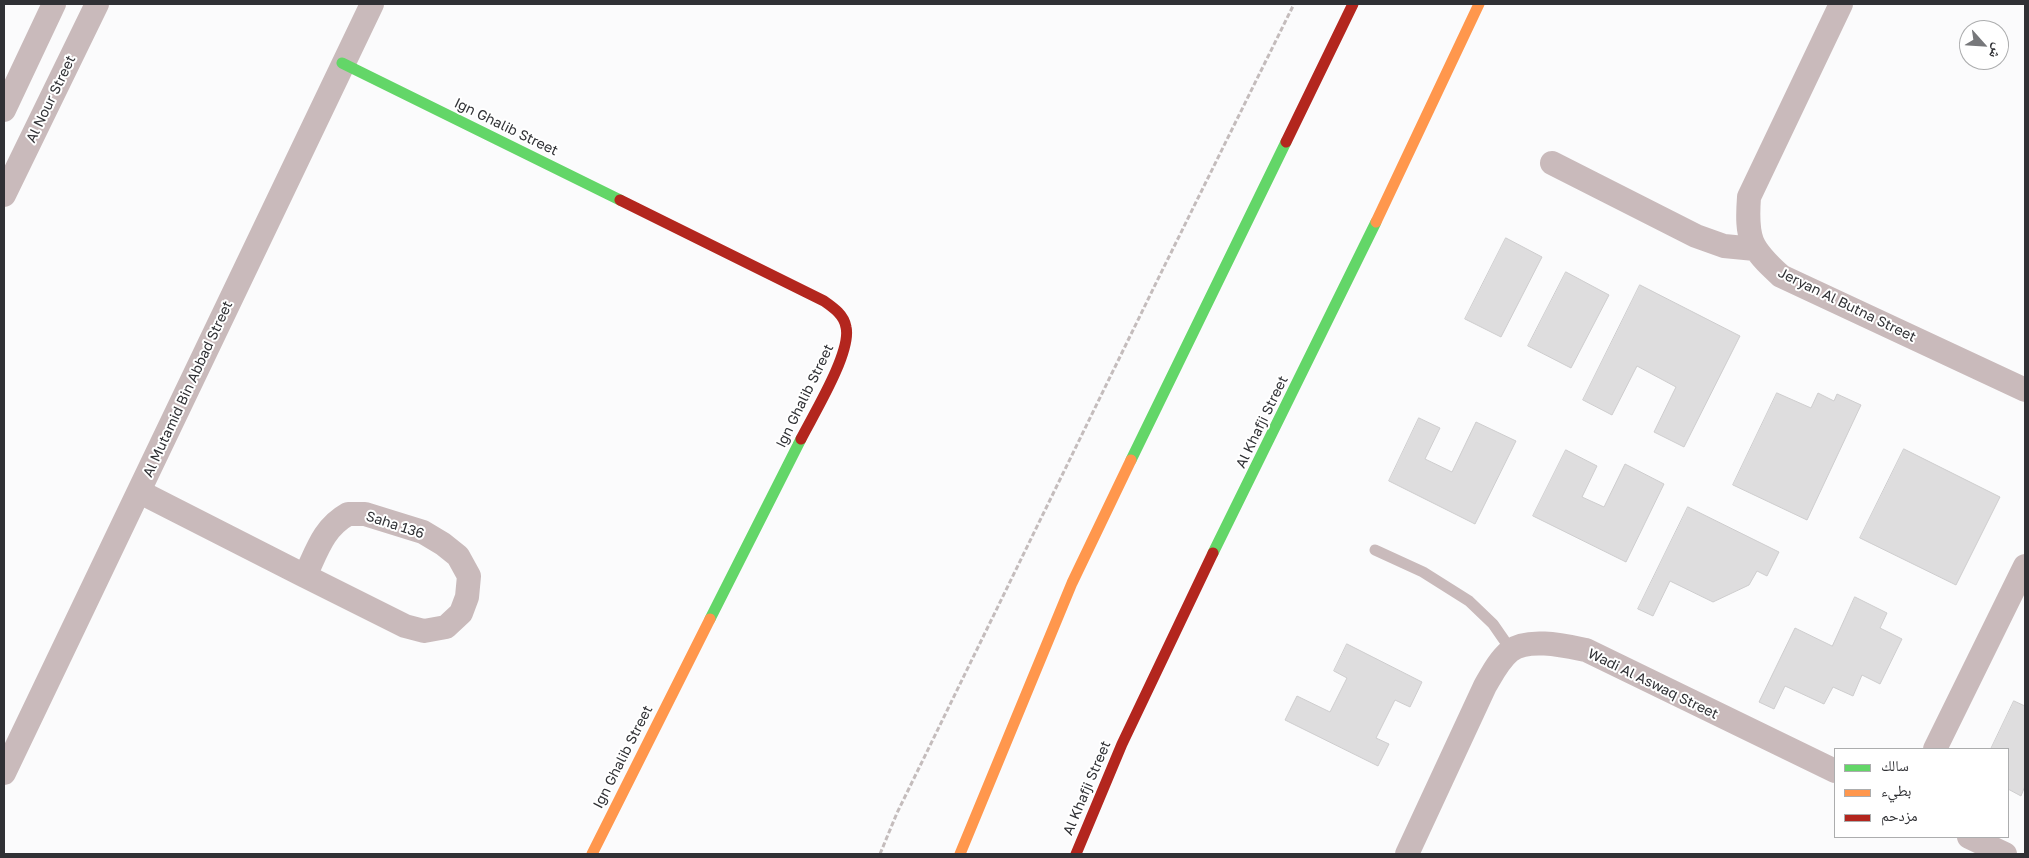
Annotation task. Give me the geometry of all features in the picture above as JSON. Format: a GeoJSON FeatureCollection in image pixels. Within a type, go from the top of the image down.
{"type":"FeatureCollection","features":[{"type":"Feature","properties":{"kind":"main road"},"geometry":{"type":"LineString","coordinates":[[960,854],[998,758],[1072,583],[1353,4]]}},
{"type":"Feature","properties":{"kind":"main road","name":"Al Khafji Street"},"geometry":{"type":"LineString","coordinates":[[1076,854],[1098,796],[1174,632],[1280,421],[1479,4]]}},
{"type":"Feature","properties":{"kind":"main road","name":"Ign Ghalib Street"},"geometry":{"type":"LineString","coordinates":[[342,63],[824,301],[844,317],[847,326],[847,339],[838,365],[592,854]]}},
{"type":"Feature","properties":{"kind":"street"},"geometry":{"type":"LineString","coordinates":[[4,110],[54,4]]}},
{"type":"Feature","properties":{"kind":"street","name":"Al Nour Street"},"geometry":{"type":"LineString","coordinates":[[4,195],[97,4]]}},
{"type":"Feature","properties":{"kind":"street","name":"Al Mutamid Bin Abbad Street"},"geometry":{"type":"LineString","coordinates":[[4,773],[140,492],[342,63],[372,4]]}},
{"type":"Feature","properties":{"kind":"street","name":"Jeryan Al Butna Street"},"geometry":{"type":"LineString","coordinates":[[1841,4],[1749,197],[1747,225],[1755,249],[1781,276],[2025,390]]}},
{"type":"Feature","properties":{"kind":"street"},"geometry":{"type":"LineString","coordinates":[[1552,163],[1696,236],[1724,246],[1755,249]]}},
{"type":"Feature","properties":{"kind":"street","name":"Saha 136"},"geometry":{"type":"LineString","coordinates":[[140,492],[306,576],[405,626],[424,631],[446,627],[461,613],[467,598],[469,576],[458,556],[444,544],[423,532],[365,514],[348,514],[335,521],[325,534],[306,576]]}},
{"type":"Feature","properties":{"kind":"street"},"geometry":{"type":"LineString","coordinates":[[1935,748],[2025,566]]}},
{"type":"Feature","properties":{"kind":"street","name":"Wadi Al Aswaq Street"},"geometry":{"type":"LineString","coordinates":[[1511,650],[1521,646],[1553,643],[1586,650],[1834,771]]}},
{"type":"Feature","properties":{"kind":"street"},"geometry":{"type":"LineString","coordinates":[[1407,854],[1485,686],[1500,661],[1511,650]]}},
{"type":"Feature","properties":{"kind":"street"},"geometry":{"type":"LineString","coordinates":[[1971,838],[2005,854]]}},
{"type":"Feature","properties":{"kind":"lane"},"geometry":{"type":"LineString","coordinates":[[1374,550],[1423,572],[1470,601],[1493,624],[1511,650]]}},
{"type":"Feature","properties":{"kind":"path"},"geometry":{"type":"LineString","coordinates":[[880,854],[897,813],[927,751],[1294,4]]}},
{"type":"Feature","properties":{"kind":"building"},"geometry":{"type":"Polygon","coordinates":[[[1506,238],[1542,257],[1501,337],[1465,319],[1506,238]]]}},
{"type":"Feature","properties":{"kind":"building"},"geometry":{"type":"Polygon","coordinates":[[[1566,272],[1609,295],[1571,368],[1528,346],[1566,272]]]}},
{"type":"Feature","properties":{"kind":"building"},"geometry":{"type":"Polygon","coordinates":[[[1640,285],[1740,336],[1684,447],[1654,432],[1676,387],[1637,366],[1612,415],[1583,400],[1640,285]]]}},
{"type":"Feature","properties":{"kind":"building"},"geometry":{"type":"Polygon","coordinates":[[[1777,393],[1811,408],[1818,393],[1834,401],[1837,394],[1861,405],[1807,520],[1733,485],[1777,393]]]}},
{"type":"Feature","properties":{"kind":"building"},"geometry":{"type":"Polygon","coordinates":[[[1419,418],[1440,428],[1425,459],[1452,472],[1476,422],[1516,441],[1475,524],[1389,481],[1419,418]]]}},
{"type":"Feature","properties":{"kind":"building"},"geometry":{"type":"Polygon","coordinates":[[[1904,449],[2000,497],[1956,585],[1860,538],[1904,449]]]}},
{"type":"Feature","properties":{"kind":"building"},"geometry":{"type":"Polygon","coordinates":[[[1566,450],[1597,466],[1582,497],[1604,507],[1625,464],[1664,484],[1626,562],[1533,516],[1566,450]]]}},
{"type":"Feature","properties":{"kind":"building"},"geometry":{"type":"Polygon","coordinates":[[[1688,507],[1779,552],[1767,576],[1757,571],[1749,585],[1713,602],[1670,581],[1653,616],[1638,609],[1688,507]]]}},
{"type":"Feature","properties":{"kind":"building"},"geometry":{"type":"Polygon","coordinates":[[[1855,597],[1887,613],[1880,628],[1902,639],[1880,684],[1862,675],[1853,696],[1833,687],[1824,704],[1785,686],[1774,709],[1759,702],[1795,628],[1832,646],[1855,597]]]}},
{"type":"Feature","properties":{"kind":"building"},"geometry":{"type":"Polygon","coordinates":[[[1347,644],[1422,682],[1410,707],[1395,700],[1376,738],[1389,744],[1378,766],[1285,720],[1297,696],[1330,712],[1347,678],[1334,671],[1347,644]]]}},
{"type":"Feature","properties":{"kind":"building"},"geometry":{"type":"Polygon","coordinates":[[[2014,701],[2025,706],[2025,786],[2021,796],[2009,790],[2009,748],[1991,748],[2014,701]]]}},
{"type":"Feature","properties":{"kind":"traffic: fast"},"geometry":{"type":"LineString","coordinates":[[342,63],[620,200]]}},
{"type":"Feature","properties":{"kind":"traffic: fast"},"geometry":{"type":"LineString","coordinates":[[1131,460],[1286,142]]}},
{"type":"Feature","properties":{"kind":"traffic: fast"},"geometry":{"type":"LineString","coordinates":[[1213,553],[1376,222]]}},
{"type":"Feature","properties":{"kind":"traffic: fast"},"geometry":{"type":"LineString","coordinates":[[710,619],[801,439]]}},
{"type":"Feature","properties":{"kind":"traffic: slow"},"geometry":{"type":"LineString","coordinates":[[1376,222],[1479,4]]}},
{"type":"Feature","properties":{"kind":"traffic: slow"},"geometry":{"type":"LineString","coordinates":[[960,854],[1072,583],[1131,460]]}},
{"type":"Feature","properties":{"kind":"traffic: slow"},"geometry":{"type":"LineString","coordinates":[[592,854],[710,619]]}},
{"type":"Feature","properties":{"kind":"traffic: jam"},"geometry":{"type":"LineString","coordinates":[[1286,142],[1353,4]]}},
{"type":"Feature","properties":{"kind":"traffic: jam"},"geometry":{"type":"LineString","coordinates":[[620,200],[824,301],[841,315],[846,327],[843,352],[838,367],[801,439]]}},
{"type":"Feature","properties":{"kind":"traffic: jam"},"geometry":{"type":"LineString","coordinates":[[1076,854],[1122,744],[1213,553]]}}]}
